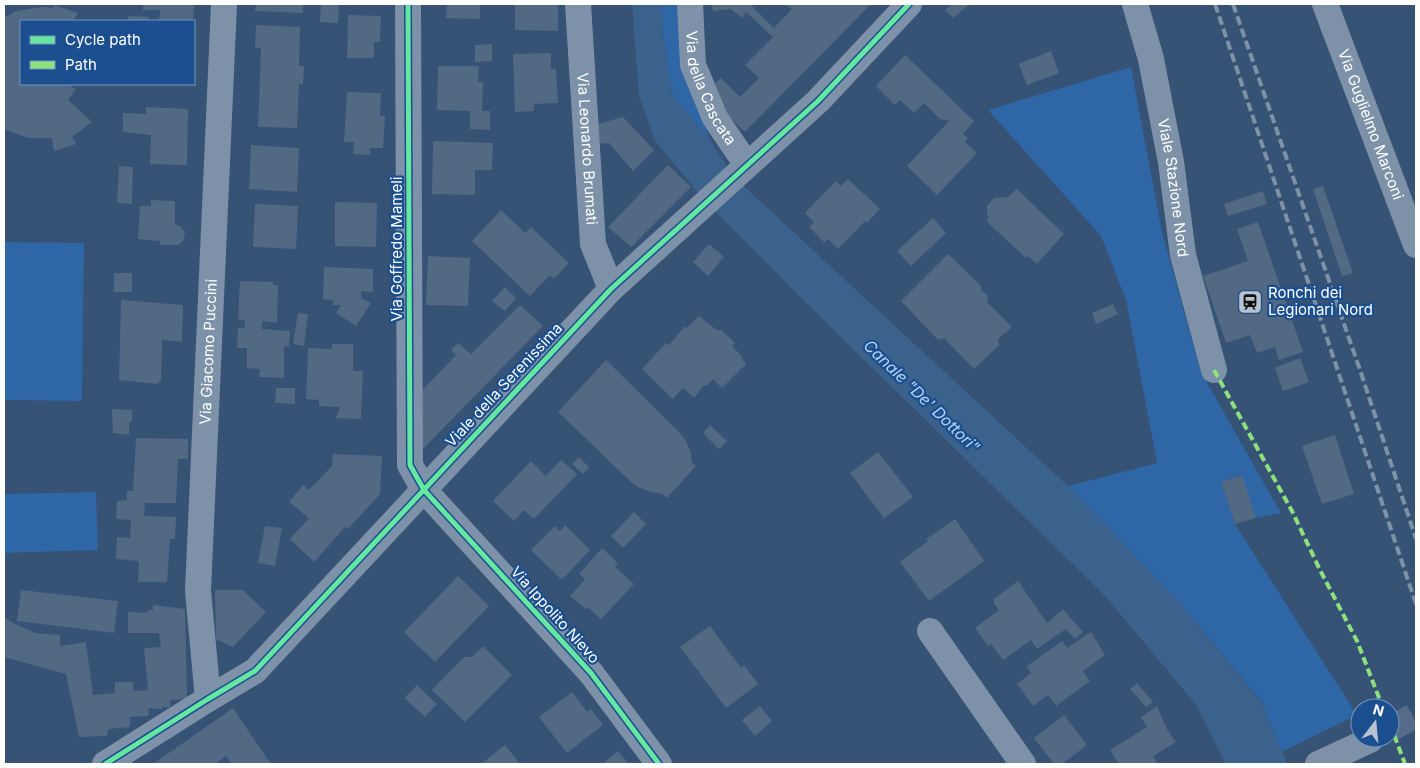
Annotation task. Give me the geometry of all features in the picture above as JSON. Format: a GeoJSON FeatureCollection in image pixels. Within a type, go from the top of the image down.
{"type":"FeatureCollection","features":[{"type":"Feature","properties":{"kind":"street","name":"Via Giacomo Puccini"},"geometry":{"type":"LineString","coordinates":[[208,699],[198,591],[224,4]]}},
{"type":"Feature","properties":{"kind":"street","name":"Via Goffredo Mameli"},"geometry":{"type":"LineString","coordinates":[[408,4],[410,465],[424,490]]}},
{"type":"Feature","properties":{"kind":"street","name":"Via Leonardo Brumati"},"geometry":{"type":"LineString","coordinates":[[578,4],[593,244],[611,290]]}},
{"type":"Feature","properties":{"kind":"street","name":"Via della Cascata"},"geometry":{"type":"LineString","coordinates":[[690,4],[693,64],[715,118],[740,171]]}},
{"type":"Feature","properties":{"kind":"street","name":"Viale della Serenissima"},"geometry":{"type":"LineString","coordinates":[[105,764],[255,671],[611,290],[818,101],[908,4]]}},
{"type":"Feature","properties":{"kind":"street","name":"Viale Stazione Nord"},"geometry":{"type":"LineString","coordinates":[[1136,4],[1151,59],[1170,162],[1183,255],[1214,370]]}},
{"type":"Feature","properties":{"kind":"street","name":"Via Guglielmo Marconi"},"geometry":{"type":"LineString","coordinates":[[1325,4],[1416,244]]}},
{"type":"Feature","properties":{"kind":"street","name":"Via Ippolito Nievo"},"geometry":{"type":"LineString","coordinates":[[424,490],[591,674],[659,764]]}},
{"type":"Feature","properties":{"kind":"street"},"geometry":{"type":"LineString","coordinates":[[930,630],[1022,764]]}},
{"type":"Feature","properties":{"kind":"street"},"geometry":{"type":"LineString","coordinates":[[1318,764],[1353,748]]}},
{"type":"Feature","properties":{"kind":"shaded area"},"geometry":{"type":"Polygon","coordinates":[[[661,4],[683,4],[686,63],[710,140],[672,94],[663,33],[661,4]]]}},
{"type":"Feature","properties":{"kind":"shaded area"},"geometry":{"type":"Polygon","coordinates":[[[1131,67],[1162,232],[1201,372],[1281,513],[1256,518],[1241,475],[1221,482],[1235,524],[1350,704],[1350,718],[1282,752],[1262,702],[1177,600],[1068,486],[1157,463],[1126,300],[1101,236],[988,110],[1131,67]]]}},
{"type":"Feature","properties":{"kind":"shaded area"},"geometry":{"type":"Polygon","coordinates":[[[4,242],[84,243],[82,401],[4,400],[4,242]]]}},
{"type":"Feature","properties":{"kind":"shaded area"},"geometry":{"type":"Polygon","coordinates":[[[96,492],[98,550],[4,553],[4,494],[96,492]]]}},
{"type":"Feature","properties":{"kind":"water","name":"Canale \"De' Dottori\""},"geometry":{"type":"Polygon","coordinates":[[[632,4],[661,4],[663,33],[672,94],[710,140],[734,177],[1068,486],[1177,600],[1262,703],[1287,764],[1226,764],[1197,706],[1106,597],[799,296],[706,202],[655,141],[639,96],[632,4]]]}},
{"type":"Feature","properties":{"kind":"building"},"geometry":{"type":"Polygon","coordinates":[[[143,4],[194,4],[193,20],[159,20],[160,10],[143,10],[143,4]]]}},
{"type":"Feature","properties":{"kind":"building"},"geometry":{"type":"Polygon","coordinates":[[[256,4],[303,4],[303,13],[255,11],[256,4]]]}},
{"type":"Feature","properties":{"kind":"building"},"geometry":{"type":"Polygon","coordinates":[[[321,4],[339,4],[338,23],[320,22],[321,4]]]}},
{"type":"Feature","properties":{"kind":"building"},"geometry":{"type":"Polygon","coordinates":[[[447,4],[480,4],[480,19],[446,18],[447,4]]]}},
{"type":"Feature","properties":{"kind":"building"},"geometry":{"type":"Polygon","coordinates":[[[515,4],[558,4],[558,31],[515,30],[515,4]]]}},
{"type":"Feature","properties":{"kind":"building"},"geometry":{"type":"Polygon","coordinates":[[[712,4],[750,4],[774,28],[792,9],[785,4],[871,4],[745,132],[729,117],[712,86],[721,78],[740,97],[759,78],[745,65],[773,37],[746,12],[742,18],[731,9],[713,11],[712,4]]]}},
{"type":"Feature","properties":{"kind":"building"},"geometry":{"type":"Polygon","coordinates":[[[952,4],[970,4],[953,18],[945,10],[952,4]]]}},
{"type":"Feature","properties":{"kind":"building"},"geometry":{"type":"Polygon","coordinates":[[[54,5],[78,13],[74,20],[20,20],[20,85],[72,85],[71,87],[76,89],[68,100],[92,122],[72,137],[76,144],[54,151],[52,138],[28,138],[4,129],[4,18],[16,11],[42,7],[53,8],[54,5]]]}},
{"type":"Feature","properties":{"kind":"building"},"geometry":{"type":"Polygon","coordinates":[[[348,15],[381,16],[380,42],[374,42],[374,58],[347,58],[348,15]]]}},
{"type":"Feature","properties":{"kind":"building"},"geometry":{"type":"Polygon","coordinates":[[[128,16],[149,17],[149,20],[128,20],[128,16]]]}},
{"type":"Feature","properties":{"kind":"building"},"geometry":{"type":"Polygon","coordinates":[[[256,25],[300,27],[299,66],[304,66],[303,85],[299,84],[297,128],[258,127],[261,48],[255,48],[256,25]]]}},
{"type":"Feature","properties":{"kind":"building"},"geometry":{"type":"Polygon","coordinates":[[[492,44],[492,61],[475,62],[475,45],[492,44]]]}},
{"type":"Feature","properties":{"kind":"building"},"geometry":{"type":"Polygon","coordinates":[[[1051,51],[1059,73],[1027,85],[1019,64],[1051,51]]]}},
{"type":"Feature","properties":{"kind":"building"},"geometry":{"type":"Polygon","coordinates":[[[551,53],[551,69],[556,69],[558,103],[534,104],[534,111],[515,112],[513,54],[551,53]]]}},
{"type":"Feature","properties":{"kind":"building"},"geometry":{"type":"Polygon","coordinates":[[[905,55],[974,121],[963,134],[968,138],[965,142],[977,153],[937,195],[907,166],[949,121],[940,119],[924,103],[914,113],[900,100],[895,105],[876,86],[905,55]]]}},
{"type":"Feature","properties":{"kind":"building"},"geometry":{"type":"Polygon","coordinates":[[[438,66],[479,66],[478,82],[483,82],[482,111],[490,111],[490,130],[470,129],[470,111],[437,110],[438,66]]]}},
{"type":"Feature","properties":{"kind":"building"},"geometry":{"type":"Polygon","coordinates":[[[347,92],[381,93],[380,116],[385,116],[383,148],[370,148],[370,155],[353,154],[354,142],[344,142],[347,92]]]}},
{"type":"Feature","properties":{"kind":"building"},"geometry":{"type":"Polygon","coordinates":[[[146,107],[188,109],[187,165],[150,164],[151,135],[123,132],[123,113],[146,114],[146,107]]]}},
{"type":"Feature","properties":{"kind":"building"},"geometry":{"type":"Polygon","coordinates":[[[623,117],[654,150],[633,171],[609,143],[596,144],[594,125],[623,117]]]}},
{"type":"Feature","properties":{"kind":"building"},"geometry":{"type":"Polygon","coordinates":[[[433,141],[493,143],[492,170],[475,170],[475,195],[432,194],[433,141]]]}},
{"type":"Feature","properties":{"kind":"building"},"geometry":{"type":"Polygon","coordinates":[[[251,145],[299,148],[297,192],[249,189],[251,145]]]}},
{"type":"Feature","properties":{"kind":"building"},"geometry":{"type":"Polygon","coordinates":[[[668,165],[691,187],[631,247],[608,227],[668,165]]]}},
{"type":"Feature","properties":{"kind":"building"},"geometry":{"type":"Polygon","coordinates":[[[119,166],[133,167],[132,204],[117,203],[119,166]]]}},
{"type":"Feature","properties":{"kind":"building"},"geometry":{"type":"Polygon","coordinates":[[[848,179],[880,209],[867,223],[865,221],[838,249],[828,239],[824,242],[809,227],[814,222],[805,213],[836,181],[841,186],[848,179]]]}},
{"type":"Feature","properties":{"kind":"building"},"geometry":{"type":"Polygon","coordinates":[[[1323,186],[1353,273],[1342,276],[1313,189],[1323,186]]]}},
{"type":"Feature","properties":{"kind":"building"},"geometry":{"type":"Polygon","coordinates":[[[1017,189],[1064,234],[1037,264],[1028,256],[1026,258],[986,221],[989,217],[987,215],[987,206],[994,198],[1008,197],[1017,189]]]}},
{"type":"Feature","properties":{"kind":"building"},"geometry":{"type":"Polygon","coordinates":[[[1263,191],[1267,204],[1228,216],[1224,204],[1263,191]]]}},
{"type":"Feature","properties":{"kind":"building"},"geometry":{"type":"Polygon","coordinates":[[[151,200],[175,201],[175,224],[180,226],[185,232],[183,241],[178,245],[160,245],[160,241],[138,239],[140,206],[151,206],[151,200]]]}},
{"type":"Feature","properties":{"kind":"building"},"geometry":{"type":"Polygon","coordinates":[[[335,202],[377,203],[376,247],[335,246],[335,202]]]}},
{"type":"Feature","properties":{"kind":"building"},"geometry":{"type":"Polygon","coordinates":[[[255,204],[298,206],[296,249],[253,247],[255,204]]]}},
{"type":"Feature","properties":{"kind":"building"},"geometry":{"type":"Polygon","coordinates":[[[501,210],[525,233],[531,227],[569,263],[554,279],[550,275],[530,296],[472,241],[501,210]]]}},
{"type":"Feature","properties":{"kind":"building"},"geometry":{"type":"Polygon","coordinates":[[[933,218],[946,233],[911,266],[897,251],[933,218]]]}},
{"type":"Feature","properties":{"kind":"building"},"geometry":{"type":"Polygon","coordinates":[[[1258,222],[1303,352],[1279,360],[1275,347],[1257,353],[1250,335],[1226,343],[1203,276],[1248,261],[1237,229],[1258,222]]]}},
{"type":"Feature","properties":{"kind":"building"},"geometry":{"type":"Polygon","coordinates":[[[709,244],[724,257],[708,276],[693,262],[709,244]]]}},
{"type":"Feature","properties":{"kind":"building"},"geometry":{"type":"Polygon","coordinates":[[[948,254],[981,286],[981,290],[988,296],[987,302],[1012,327],[998,339],[999,345],[974,369],[944,338],[938,340],[901,301],[948,254]]]}},
{"type":"Feature","properties":{"kind":"building"},"geometry":{"type":"Polygon","coordinates":[[[428,256],[470,258],[468,306],[426,305],[428,256]]]}},
{"type":"Feature","properties":{"kind":"building"},"geometry":{"type":"Polygon","coordinates":[[[324,267],[373,269],[373,292],[361,291],[361,298],[371,303],[356,326],[336,313],[341,305],[333,305],[333,300],[323,299],[324,267]]]}},
{"type":"Feature","properties":{"kind":"building"},"geometry":{"type":"Polygon","coordinates":[[[114,273],[132,273],[132,292],[114,292],[114,273]]]}},
{"type":"Feature","properties":{"kind":"building"},"geometry":{"type":"Polygon","coordinates":[[[240,281],[273,282],[273,285],[278,285],[277,323],[262,321],[262,329],[290,331],[289,347],[284,346],[284,378],[259,377],[260,369],[247,368],[247,348],[237,348],[238,328],[245,328],[245,321],[238,319],[240,281]]]}},
{"type":"Feature","properties":{"kind":"building"},"geometry":{"type":"Polygon","coordinates":[[[505,287],[516,298],[505,311],[492,301],[505,287]]]}},
{"type":"Feature","properties":{"kind":"building"},"geometry":{"type":"Polygon","coordinates":[[[121,300],[183,305],[182,342],[162,340],[161,381],[157,384],[119,380],[121,300]]]}},
{"type":"Feature","properties":{"kind":"building"},"geometry":{"type":"Polygon","coordinates":[[[1113,304],[1118,314],[1096,324],[1092,313],[1113,304]]]}},
{"type":"Feature","properties":{"kind":"building"},"geometry":{"type":"Polygon","coordinates":[[[520,305],[543,326],[424,448],[412,443],[414,399],[456,355],[451,350],[458,343],[471,354],[520,305]]]}},
{"type":"Feature","properties":{"kind":"building"},"geometry":{"type":"Polygon","coordinates":[[[298,313],[308,314],[304,346],[293,344],[298,313]]]}},
{"type":"Feature","properties":{"kind":"building"},"geometry":{"type":"Polygon","coordinates":[[[699,316],[718,331],[720,329],[735,343],[732,346],[742,356],[746,364],[722,388],[713,379],[707,386],[704,385],[694,398],[683,388],[673,399],[642,369],[666,343],[669,345],[685,326],[687,328],[699,316]]]}},
{"type":"Feature","properties":{"kind":"building"},"geometry":{"type":"Polygon","coordinates":[[[332,344],[353,344],[353,371],[363,371],[361,419],[336,418],[340,407],[319,406],[319,400],[306,399],[308,348],[332,349],[332,344]]]}},
{"type":"Feature","properties":{"kind":"building"},"geometry":{"type":"Polygon","coordinates":[[[1300,358],[1309,382],[1283,391],[1275,368],[1300,358]]]}},
{"type":"Feature","properties":{"kind":"building"},"geometry":{"type":"Polygon","coordinates":[[[606,360],[686,441],[691,453],[692,463],[696,466],[667,498],[662,494],[638,487],[630,481],[558,412],[606,360]]]}},
{"type":"Feature","properties":{"kind":"building"},"geometry":{"type":"Polygon","coordinates":[[[276,388],[295,388],[295,404],[275,403],[276,388]]]}},
{"type":"Feature","properties":{"kind":"building"},"geometry":{"type":"Polygon","coordinates":[[[112,409],[132,410],[132,422],[129,422],[129,435],[113,433],[112,409]]]}},
{"type":"Feature","properties":{"kind":"building"},"geometry":{"type":"Polygon","coordinates":[[[710,425],[727,441],[719,449],[703,433],[710,425]]]}},
{"type":"Feature","properties":{"kind":"building"},"geometry":{"type":"Polygon","coordinates":[[[1335,435],[1354,494],[1322,504],[1302,446],[1335,435]]]}},
{"type":"Feature","properties":{"kind":"building"},"geometry":{"type":"Polygon","coordinates":[[[136,438],[188,439],[188,459],[178,459],[176,503],[145,503],[144,516],[176,517],[175,539],[170,539],[167,582],[138,582],[139,561],[116,559],[117,537],[130,538],[131,520],[116,519],[117,501],[127,500],[127,491],[133,491],[136,438]]]}},
{"type":"Feature","properties":{"kind":"building"},"geometry":{"type":"Polygon","coordinates":[[[878,452],[913,497],[884,518],[850,473],[878,452]]]}},
{"type":"Feature","properties":{"kind":"building"},"geometry":{"type":"Polygon","coordinates":[[[333,454],[382,456],[380,494],[348,529],[345,527],[314,562],[290,539],[309,518],[289,502],[303,485],[309,490],[332,466],[333,454]]]}},
{"type":"Feature","properties":{"kind":"building"},"geometry":{"type":"Polygon","coordinates":[[[579,457],[589,467],[583,474],[572,464],[579,457]]]}},
{"type":"Feature","properties":{"kind":"building"},"geometry":{"type":"Polygon","coordinates":[[[561,460],[577,474],[534,519],[524,510],[514,521],[493,501],[531,461],[546,476],[561,460]]]}},
{"type":"Feature","properties":{"kind":"building"},"geometry":{"type":"Polygon","coordinates":[[[1242,475],[1256,518],[1235,524],[1221,482],[1242,475]]]}},
{"type":"Feature","properties":{"kind":"building"},"geometry":{"type":"Polygon","coordinates":[[[634,512],[646,524],[623,548],[611,536],[634,512]]]}},
{"type":"Feature","properties":{"kind":"building"},"geometry":{"type":"Polygon","coordinates":[[[955,519],[984,561],[929,601],[900,562],[928,541],[926,539],[955,519]]]}},
{"type":"Feature","properties":{"kind":"building"},"geometry":{"type":"Polygon","coordinates":[[[565,525],[590,550],[562,580],[531,550],[555,526],[560,531],[565,525]]]}},
{"type":"Feature","properties":{"kind":"building"},"geometry":{"type":"Polygon","coordinates":[[[265,526],[282,528],[275,566],[258,563],[265,526]]]}},
{"type":"Feature","properties":{"kind":"building"},"geometry":{"type":"Polygon","coordinates":[[[602,548],[618,563],[615,567],[634,584],[601,619],[588,607],[586,609],[570,596],[585,579],[579,574],[602,548]]]}},
{"type":"Feature","properties":{"kind":"building"},"geometry":{"type":"Polygon","coordinates":[[[458,576],[489,606],[435,662],[404,632],[458,576]]]}},
{"type":"Feature","properties":{"kind":"building"},"geometry":{"type":"Polygon","coordinates":[[[1018,581],[1047,623],[1063,609],[1083,632],[1075,639],[1066,629],[1037,649],[1031,640],[1003,660],[991,644],[988,646],[975,628],[999,610],[994,604],[994,599],[1018,581]]]}},
{"type":"Feature","properties":{"kind":"building"},"geometry":{"type":"Polygon","coordinates":[[[21,590],[118,601],[114,633],[17,621],[21,590]]]}},
{"type":"Feature","properties":{"kind":"building"},"geometry":{"type":"Polygon","coordinates":[[[215,590],[243,590],[266,612],[233,647],[216,639],[215,590]]]}},
{"type":"Feature","properties":{"kind":"building"},"geometry":{"type":"Polygon","coordinates":[[[153,605],[185,609],[187,699],[170,700],[170,707],[162,707],[162,709],[149,708],[148,716],[130,717],[130,727],[108,729],[107,736],[79,737],[66,674],[4,657],[4,617],[35,633],[60,635],[60,646],[86,642],[93,695],[115,693],[115,682],[133,682],[134,691],[148,690],[144,648],[161,647],[159,633],[128,633],[128,612],[148,613],[147,610],[153,610],[153,605]]]}},
{"type":"Feature","properties":{"kind":"building"},"geometry":{"type":"Polygon","coordinates":[[[710,626],[741,668],[744,665],[758,684],[726,708],[680,647],[710,626]]]}},
{"type":"Feature","properties":{"kind":"building"},"geometry":{"type":"Polygon","coordinates":[[[1091,632],[1105,655],[1083,671],[1090,681],[1056,706],[1048,695],[1033,706],[1017,684],[1031,673],[1027,666],[1062,641],[1067,648],[1091,632]]]}},
{"type":"Feature","properties":{"kind":"building"},"geometry":{"type":"Polygon","coordinates":[[[483,646],[512,675],[465,722],[432,690],[464,657],[472,657],[483,646]]]}},
{"type":"Feature","properties":{"kind":"building"},"geometry":{"type":"Polygon","coordinates":[[[1137,683],[1153,702],[1146,707],[1130,689],[1137,683]]]}},
{"type":"Feature","properties":{"kind":"building"},"geometry":{"type":"Polygon","coordinates":[[[417,685],[437,704],[425,717],[404,698],[417,685]]]}},
{"type":"Feature","properties":{"kind":"building"},"geometry":{"type":"Polygon","coordinates":[[[572,692],[587,712],[591,709],[603,725],[567,753],[539,717],[572,692]]]}},
{"type":"Feature","properties":{"kind":"building"},"geometry":{"type":"Polygon","coordinates":[[[760,706],[772,721],[755,736],[742,720],[760,706]]]}},
{"type":"Feature","properties":{"kind":"building"},"geometry":{"type":"Polygon","coordinates":[[[1157,706],[1167,729],[1176,742],[1153,756],[1158,764],[1119,764],[1110,750],[1147,727],[1141,717],[1157,706]]]}},
{"type":"Feature","properties":{"kind":"building"},"geometry":{"type":"Polygon","coordinates":[[[233,708],[271,764],[232,764],[226,756],[215,764],[153,764],[233,708]]]}},
{"type":"Feature","properties":{"kind":"building"},"geometry":{"type":"Polygon","coordinates":[[[1064,715],[1087,745],[1062,764],[1054,764],[1034,738],[1064,715]]]}},
{"type":"Feature","properties":{"kind":"building"},"geometry":{"type":"Polygon","coordinates":[[[505,745],[520,764],[481,764],[505,745]]]}},
{"type":"Feature","properties":{"kind":"building"},"geometry":{"type":"Polygon","coordinates":[[[618,751],[629,764],[602,764],[618,751]]]}},
{"type":"Feature","properties":{"kind":"tunnel"},"geometry":{"type":"LineString","coordinates":[[1400,724],[1416,715]]}},
{"type":"Feature","properties":{"kind":"railway"},"geometry":{"type":"LineString","coordinates":[[1215,4],[1416,604]]}},
{"type":"Feature","properties":{"kind":"railway"},"geometry":{"type":"LineString","coordinates":[[1233,4],[1360,370],[1416,539]]}},
{"type":"Feature","properties":{"kind":"marked path"},"geometry":{"type":"LineString","coordinates":[[1214,370],[1292,511],[1357,641],[1379,698]]}},
{"type":"Feature","properties":{"kind":"marked path"},"geometry":{"type":"LineString","coordinates":[[1399,748],[1405,764]]}},
{"type":"Feature","properties":{"kind":"cycle path"},"geometry":{"type":"LineString","coordinates":[[408,4],[410,465],[424,490],[591,673],[659,764]]}},
{"type":"Feature","properties":{"kind":"cycle path"},"geometry":{"type":"LineString","coordinates":[[105,764],[255,671],[611,289],[818,101],[909,4]]}},
{"type":"Feature","properties":{"kind":"place","name":"Ronchi dei Legionari Nord"},"geometry":{"type":"Point","coordinates":[1250,302]}}]}
